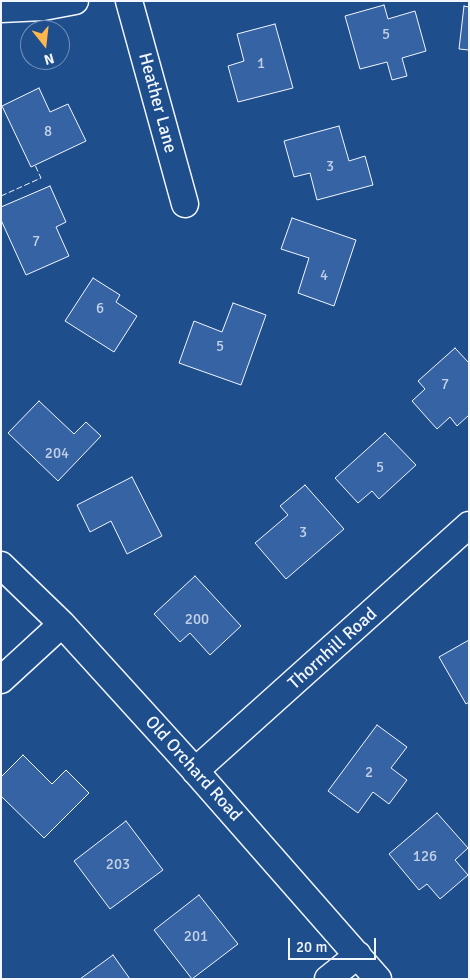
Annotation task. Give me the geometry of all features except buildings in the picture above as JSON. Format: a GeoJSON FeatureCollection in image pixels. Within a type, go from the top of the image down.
{"type":"FeatureCollection","features":[{"type":"Feature","properties":{"kind":"street"},"geometry":{"type":"LineString","coordinates":[[1,9],[42,7],[75,1]]}},
{"type":"Feature","properties":{"kind":"street","name":"Heather Lane"},"geometry":{"type":"LineString","coordinates":[[129,1],[184,204]]}},
{"type":"Feature","properties":{"kind":"street","name":"Thornhill Road"},"geometry":{"type":"LineString","coordinates":[[195,771],[469,525]]}},
{"type":"Feature","properties":{"kind":"street","name":"Old Orchard Road"},"geometry":{"type":"LineString","coordinates":[[1,565],[62,624],[195,771],[378,979]]}},
{"type":"Feature","properties":{"kind":"street"},"geometry":{"type":"LineString","coordinates":[[1,680],[62,624]]}},
{"type":"Feature","properties":{"kind":"street"},"geometry":{"type":"LineString","coordinates":[[328,979],[358,955]]}},
{"type":"Feature","properties":{"kind":"fence"},"geometry":{"type":"LineString","coordinates":[[1,196],[41,178],[35,165]]}}]}
